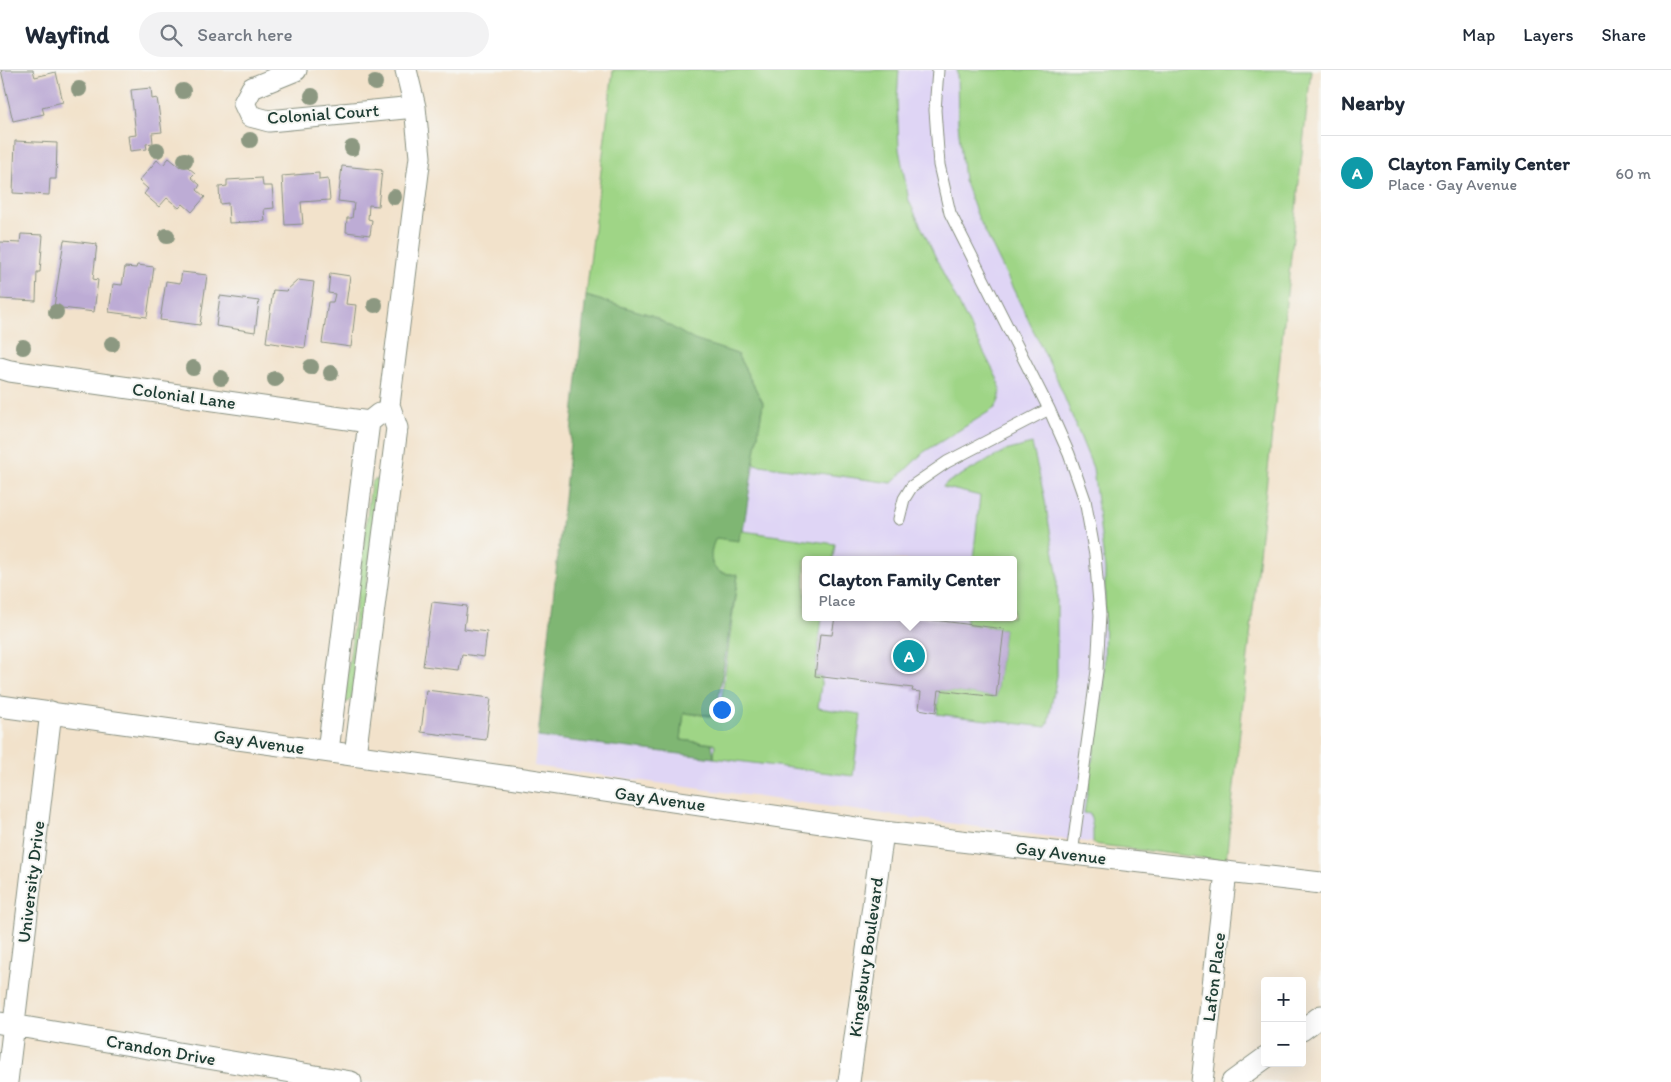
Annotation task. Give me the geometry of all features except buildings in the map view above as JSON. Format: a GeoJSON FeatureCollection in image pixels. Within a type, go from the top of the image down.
{"type":"FeatureCollection","features":[{"type":"Feature","properties":{"kind":"street","name":"Colonial Court"},"geometry":{"type":"LineString","coordinates":[[296,70],[252,88],[244,103],[250,116],[269,120],[415,107]]}},
{"type":"Feature","properties":{"kind":"street"},"geometry":{"type":"LineString","coordinates":[[355,755],[397,428],[389,405],[420,157],[415,107],[406,70]]}},
{"type":"Feature","properties":{"kind":"street","name":"Colonial Lane"},"geometry":{"type":"LineString","coordinates":[[0,368],[10,371],[369,422]]}},
{"type":"Feature","properties":{"kind":"street"},"geometry":{"type":"LineString","coordinates":[[328,751],[369,422],[389,405]]}},
{"type":"Feature","properties":{"kind":"street"},"geometry":{"type":"LineString","coordinates":[[362,480],[374,470],[380,471],[390,481]]}},
{"type":"Feature","properties":{"kind":"street","name":"Gay Avenue"},"geometry":{"type":"LineString","coordinates":[[0,706],[328,751],[883,832],[1321,883]]}},
{"type":"Feature","properties":{"kind":"street","name":"University Drive"},"geometry":{"type":"LineString","coordinates":[[7,1082],[7,1024],[51,712]]}},
{"type":"Feature","properties":{"kind":"street","name":"Kingsbury Boulevard"},"geometry":{"type":"LineString","coordinates":[[849,1082],[883,832]]}},
{"type":"Feature","properties":{"kind":"street","name":"Lafon Place"},"geometry":{"type":"LineString","coordinates":[[1202,1082],[1226,872]]}},
{"type":"Feature","properties":{"kind":"street"},"geometry":{"type":"LineString","coordinates":[[1306,1027],[1321,1016]]}},
{"type":"Feature","properties":{"kind":"street","name":"Crandon Drive"},"geometry":{"type":"LineString","coordinates":[[7,1024],[351,1082]]}},
{"type":"Feature","properties":{"kind":"street"},"geometry":{"type":"LineString","coordinates":[[1232,1082],[1261,1061]]}},
{"type":"Feature","properties":{"kind":"lane"},"geometry":{"type":"LineString","coordinates":[[938,70],[935,110],[939,165],[950,213],[1049,409],[1069,454],[1084,500],[1095,555],[1100,615],[1097,671],[1072,854]]}},
{"type":"Feature","properties":{"kind":"lane"},"geometry":{"type":"LineString","coordinates":[[899,519],[904,499],[912,486],[946,462],[1049,409]]}},
{"type":"Feature","properties":{"kind":"shaded area"},"geometry":{"type":"Polygon","coordinates":[[[613,70],[1311,70],[1226,861],[534,766],[613,70]]]}},
{"type":"Feature","properties":{"kind":"green space"},"geometry":{"type":"Polygon","coordinates":[[[613,70],[899,70],[897,99],[899,149],[909,201],[947,281],[997,378],[1000,393],[995,408],[924,452],[892,483],[753,464],[763,403],[737,354],[694,340],[651,315],[586,296],[613,70]]]}},
{"type":"Feature","properties":{"kind":"green space"},"geometry":{"type":"Polygon","coordinates":[[[957,70],[1311,70],[1226,861],[1093,844],[1090,814],[1084,813],[1104,687],[1105,570],[1093,468],[1057,379],[978,217],[964,180],[958,123],[957,70]]]}},
{"type":"Feature","properties":{"kind":"green space"},"geometry":{"type":"Polygon","coordinates":[[[586,296],[651,315],[694,340],[737,354],[763,403],[743,531],[740,533],[739,541],[716,538],[711,552],[712,562],[717,570],[722,573],[738,575],[716,716],[684,713],[681,740],[712,744],[714,758],[538,737],[586,296]]]}},
{"type":"Feature","properties":{"kind":"green space"},"geometry":{"type":"Polygon","coordinates":[[[1032,444],[1044,495],[1057,572],[1057,676],[1046,727],[937,714],[939,690],[996,697],[1004,629],[966,624],[966,621],[1017,621],[1017,556],[973,556],[980,496],[943,487],[945,484],[1005,451],[1032,444]]]}},
{"type":"Feature","properties":{"kind":"green space"},"geometry":{"type":"Polygon","coordinates":[[[375,479],[380,481],[352,699],[344,702],[371,484],[375,479]]]}},
{"type":"Feature","properties":{"kind":"green space"},"geometry":{"type":"Polygon","coordinates":[[[743,531],[835,544],[833,556],[802,556],[802,621],[822,621],[815,676],[822,677],[818,708],[861,714],[853,776],[714,758],[715,744],[681,740],[684,713],[719,717],[738,575],[722,573],[713,567],[711,552],[716,538],[743,531]]]}},
{"type":"Feature","properties":{"kind":"place","name":"Clayton Family Center"},"geometry":{"type":"Point","coordinates":[909,656]}}]}
